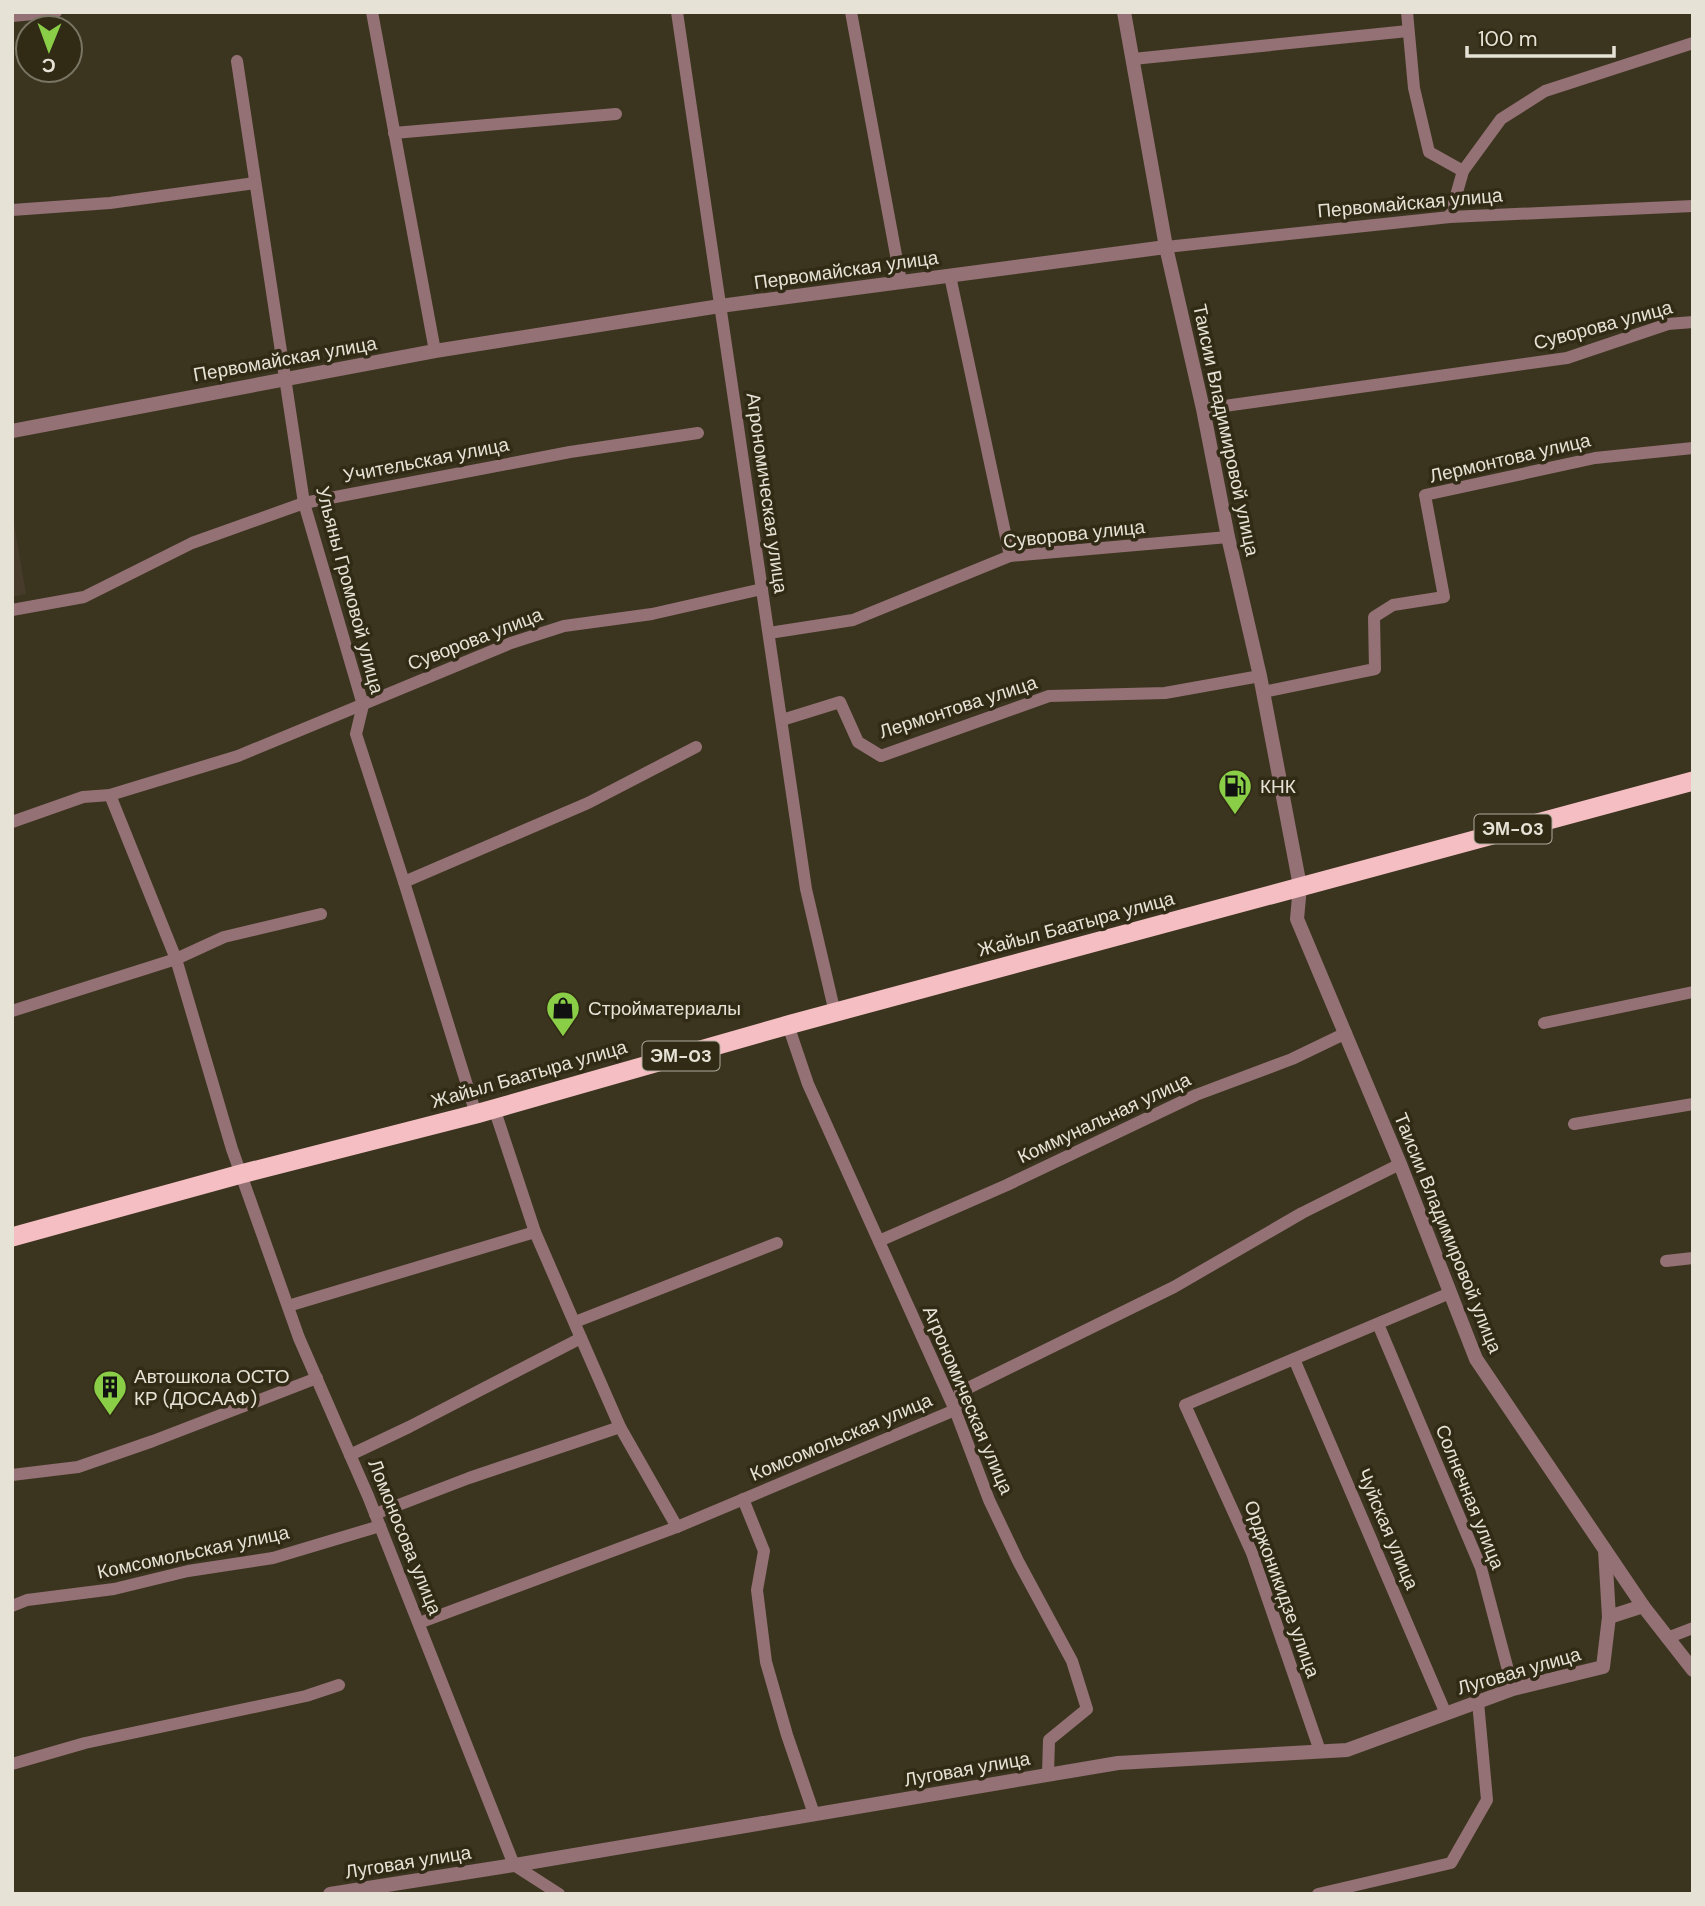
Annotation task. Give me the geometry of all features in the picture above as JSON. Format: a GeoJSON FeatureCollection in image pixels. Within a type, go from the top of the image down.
{"type":"FeatureCollection","features":[{"type":"Feature","properties":{"kind":"highway","name":"ЭМ-03"},"geometry":{"type":"LineString","coordinates":[[1300,886],[1693,781]]}},
{"type":"Feature","properties":{"kind":"highway","name":"Жайыл Баатыра улица"},"geometry":{"type":"LineString","coordinates":[[12,1237],[485,1111],[1300,886]]}},
{"type":"Feature","properties":{"kind":"street"},"geometry":{"type":"LineString","coordinates":[[12,16],[57,12]]}},
{"type":"Feature","properties":{"kind":"street"},"geometry":{"type":"LineString","coordinates":[[372,12],[435,351]]}},
{"type":"Feature","properties":{"kind":"street","name":"Агрономическая улица"},"geometry":{"type":"LineString","coordinates":[[677,12],[806,889],[835,1013]]}},
{"type":"Feature","properties":{"kind":"street"},"geometry":{"type":"LineString","coordinates":[[851,12],[901,282]]}},
{"type":"Feature","properties":{"kind":"street","name":"Таисии Владимировой улица"},"geometry":{"type":"LineString","coordinates":[[1124,12],[1166,247],[1260,676],[1300,886],[1297,919],[1400,1164],[1476,1359],[1643,1606],[1693,1670]]}},
{"type":"Feature","properties":{"kind":"street"},"geometry":{"type":"LineString","coordinates":[[1407,12],[1414,88],[1429,152],[1463,172]]}},
{"type":"Feature","properties":{"kind":"street"},"geometry":{"type":"LineString","coordinates":[[1133,59],[1408,31]]}},
{"type":"Feature","properties":{"kind":"street"},"geometry":{"type":"LineString","coordinates":[[1450,217],[1463,172],[1501,119],[1545,91],[1693,43]]}},
{"type":"Feature","properties":{"kind":"street","name":"Ульяны Громовой улица"},"geometry":{"type":"LineString","coordinates":[[237,61],[304,503],[363,705],[356,734],[404,882],[485,1111],[620,1427],[677,1527]]}},
{"type":"Feature","properties":{"kind":"street"},"geometry":{"type":"LineString","coordinates":[[394,133],[616,114]]}},
{"type":"Feature","properties":{"kind":"street"},"geometry":{"type":"LineString","coordinates":[[12,211],[110,203],[255,183]]}},
{"type":"Feature","properties":{"kind":"street","name":"Первомайская улица"},"geometry":{"type":"LineString","coordinates":[[12,431],[435,351],[720,306],[1166,247],[1450,217],[1693,206]]}},
{"type":"Feature","properties":{"kind":"street"},"geometry":{"type":"LineString","coordinates":[[950,276],[1010,556]]}},
{"type":"Feature","properties":{"kind":"street","name":"Суворова улица"},"geometry":{"type":"LineString","coordinates":[[1203,409],[1567,358],[1668,324],[1693,323]]}},
{"type":"Feature","properties":{"kind":"street","name":"Учительская улица"},"geometry":{"type":"LineString","coordinates":[[12,610],[84,597],[192,543],[304,503],[570,452],[698,433]]}},
{"type":"Feature","properties":{"kind":"street","name":"Лермонтова улица"},"geometry":{"type":"LineString","coordinates":[[1263,692],[1376,669],[1374,617],[1393,605],[1444,597],[1425,495],[1595,457],[1693,448]]}},
{"type":"Feature","properties":{"kind":"street","name":"Суворова улица"},"geometry":{"type":"LineString","coordinates":[[768,633],[853,620],[1010,556],[1228,537]]}},
{"type":"Feature","properties":{"kind":"street","name":"Суворова улица"},"geometry":{"type":"LineString","coordinates":[[12,822],[83,797],[110,795],[238,757],[511,643],[564,626],[652,614],[762,589]]}},
{"type":"Feature","properties":{"kind":"street","name":"Лермонтова улица"},"geometry":{"type":"LineString","coordinates":[[782,720],[840,702],[858,742],[881,756],[1049,696],[1165,693],[1260,676]]}},
{"type":"Feature","properties":{"kind":"street"},"geometry":{"type":"LineString","coordinates":[[404,882],[588,803],[696,747]]}},
{"type":"Feature","properties":{"kind":"street","name":"Ломоносова улица"},"geometry":{"type":"LineString","coordinates":[[110,795],[176,959],[241,1174],[288,1307],[378,1520],[514,1865]]}},
{"type":"Feature","properties":{"kind":"street"},"geometry":{"type":"LineString","coordinates":[[12,1012],[176,959],[224,937],[320,914]]}},
{"type":"Feature","properties":{"kind":"street"},"geometry":{"type":"LineString","coordinates":[[1544,1023],[1693,992]]}},
{"type":"Feature","properties":{"kind":"street","name":"Агрономическая улица"},"geometry":{"type":"LineString","coordinates":[[788,1026],[808,1084],[955,1410],[994,1511],[1018,1562],[1072,1661],[1087,1709],[1049,1740],[1048,1774]]}},
{"type":"Feature","properties":{"kind":"street","name":"Коммунальная улица"},"geometry":{"type":"LineString","coordinates":[[879,1241],[1007,1185],[1196,1095],[1292,1059],[1346,1033]]}},
{"type":"Feature","properties":{"kind":"street"},"geometry":{"type":"LineString","coordinates":[[1573,1124],[1693,1104]]}},
{"type":"Feature","properties":{"kind":"street","name":"Комсомольская улица"},"geometry":{"type":"LineString","coordinates":[[419,1623],[677,1527],[955,1410],[960,1392],[1174,1287],[1361,1182],[1400,1164]]}},
{"type":"Feature","properties":{"kind":"street"},"geometry":{"type":"LineString","coordinates":[[288,1307],[535,1232]]}},
{"type":"Feature","properties":{"kind":"street"},"geometry":{"type":"LineString","coordinates":[[575,1322],[777,1243]]}},
{"type":"Feature","properties":{"kind":"street"},"geometry":{"type":"LineString","coordinates":[[1666,1261],[1693,1258]]}},
{"type":"Feature","properties":{"kind":"street"},"geometry":{"type":"LineString","coordinates":[[1294,1359],[1450,1293]]}},
{"type":"Feature","properties":{"kind":"street","name":"Солнечная улица"},"geometry":{"type":"LineString","coordinates":[[1378,1324],[1481,1568],[1513,1689]]}},
{"type":"Feature","properties":{"kind":"street"},"geometry":{"type":"LineString","coordinates":[[350,1455],[410,1427],[581,1338]]}},
{"type":"Feature","properties":{"kind":"street","name":"Орджоникидзе улица"},"geometry":{"type":"LineString","coordinates":[[1294,1359],[1185,1405],[1252,1553],[1320,1751]]}},
{"type":"Feature","properties":{"kind":"street","name":"Чуйская улица"},"geometry":{"type":"LineString","coordinates":[[1294,1359],[1446,1713]]}},
{"type":"Feature","properties":{"kind":"street"},"geometry":{"type":"LineString","coordinates":[[12,1475],[78,1467],[317,1378]]}},
{"type":"Feature","properties":{"kind":"street","name":"Комсомольская улица"},"geometry":{"type":"LineString","coordinates":[[12,1606],[27,1600],[114,1589],[188,1571],[273,1558],[378,1520],[469,1478],[620,1427]]}},
{"type":"Feature","properties":{"kind":"street"},"geometry":{"type":"LineString","coordinates":[[743,1499],[764,1551],[757,1590],[766,1662],[814,1814]]}},
{"type":"Feature","properties":{"kind":"street"},"geometry":{"type":"LineString","coordinates":[[1605,1549],[1609,1617],[1643,1606]]}},
{"type":"Feature","properties":{"kind":"street","name":"Луговая улица"},"geometry":{"type":"LineString","coordinates":[[330,1894],[1118,1762],[1347,1750],[1513,1689],[1603,1667],[1609,1617]]}},
{"type":"Feature","properties":{"kind":"street"},"geometry":{"type":"LineString","coordinates":[[1667,1638],[1693,1628]]}},
{"type":"Feature","properties":{"kind":"street"},"geometry":{"type":"LineString","coordinates":[[12,1764],[85,1743],[306,1696],[339,1685]]}},
{"type":"Feature","properties":{"kind":"street"},"geometry":{"type":"LineString","coordinates":[[1318,1894],[1451,1863],[1487,1800],[1478,1702]]}},
{"type":"Feature","properties":{"kind":"street"},"geometry":{"type":"LineString","coordinates":[[514,1865],[559,1894]]}},
{"type":"Feature","properties":{"kind":"shaded area"},"geometry":{"type":"Polygon","coordinates":[[[12,512],[26,594],[12,597],[12,512]]]}},
{"type":"Feature","properties":{"kind":"place","name":"КНК"},"geometry":{"type":"Point","coordinates":[1235,816]}},
{"type":"Feature","properties":{"kind":"place","name":"Стройматериалы"},"geometry":{"type":"Point","coordinates":[563,1038]}},
{"type":"Feature","properties":{"kind":"place","name":"Автошкола ОСТО КР (ДОСААФ)"},"geometry":{"type":"Point","coordinates":[110,1417]}}]}
